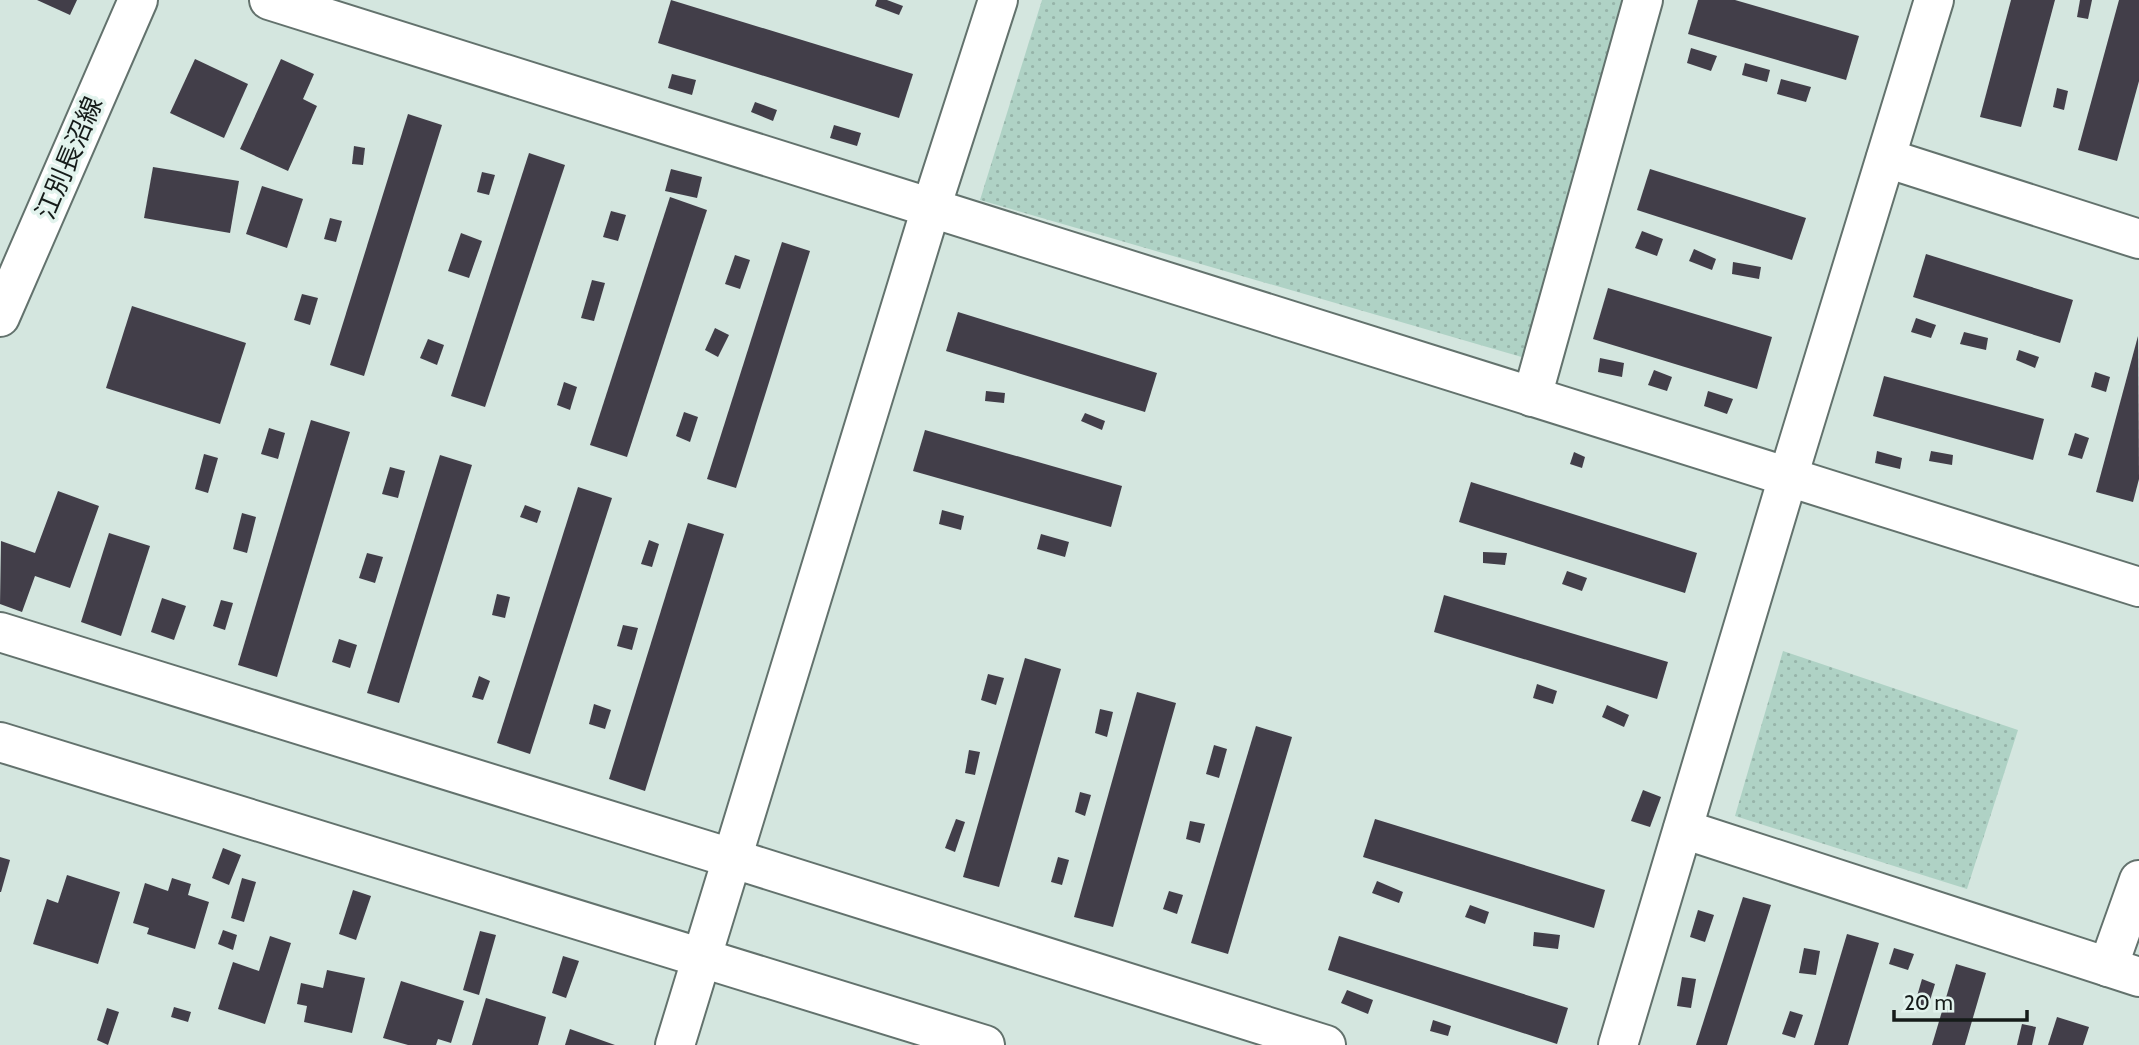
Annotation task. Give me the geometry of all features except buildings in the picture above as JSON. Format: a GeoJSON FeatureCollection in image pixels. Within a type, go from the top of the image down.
{"type":"FeatureCollection","features":[{"type":"Feature","properties":{"kind":"street","name":"江別長沼線"},"geometry":{"type":"LineString","coordinates":[[0,317],[138,0]]}},
{"type":"Feature","properties":{"kind":"street"},"geometry":{"type":"LineString","coordinates":[[269,0],[2139,587]]}},
{"type":"Feature","properties":{"kind":"street"},"geometry":{"type":"LineString","coordinates":[[675,1045],[998,0]]}},
{"type":"Feature","properties":{"kind":"street"},"geometry":{"type":"LineString","coordinates":[[1532,397],[1643,0]]}},
{"type":"Feature","properties":{"kind":"street"},"geometry":{"type":"LineString","coordinates":[[1618,1045],[1934,0]]}},
{"type":"Feature","properties":{"kind":"street"},"geometry":{"type":"LineString","coordinates":[[1886,158],[2139,239]]}},
{"type":"Feature","properties":{"kind":"street"},"geometry":{"type":"LineString","coordinates":[[0,632],[1326,1045]]}},
{"type":"Feature","properties":{"kind":"street"},"geometry":{"type":"LineString","coordinates":[[0,742],[985,1045]]}},
{"type":"Feature","properties":{"kind":"street"},"geometry":{"type":"LineString","coordinates":[[1683,829],[2124,972],[2139,880]]}},
{"type":"Feature","properties":{"kind":"green space"},"geometry":{"type":"Polygon","coordinates":[[[1042,0],[1623,0],[1525,358],[980,200],[1042,0]]]}},
{"type":"Feature","properties":{"kind":"green space"},"geometry":{"type":"Polygon","coordinates":[[[1783,651],[2018,730],[1967,889],[1735,816],[1783,651]]]}}]}
